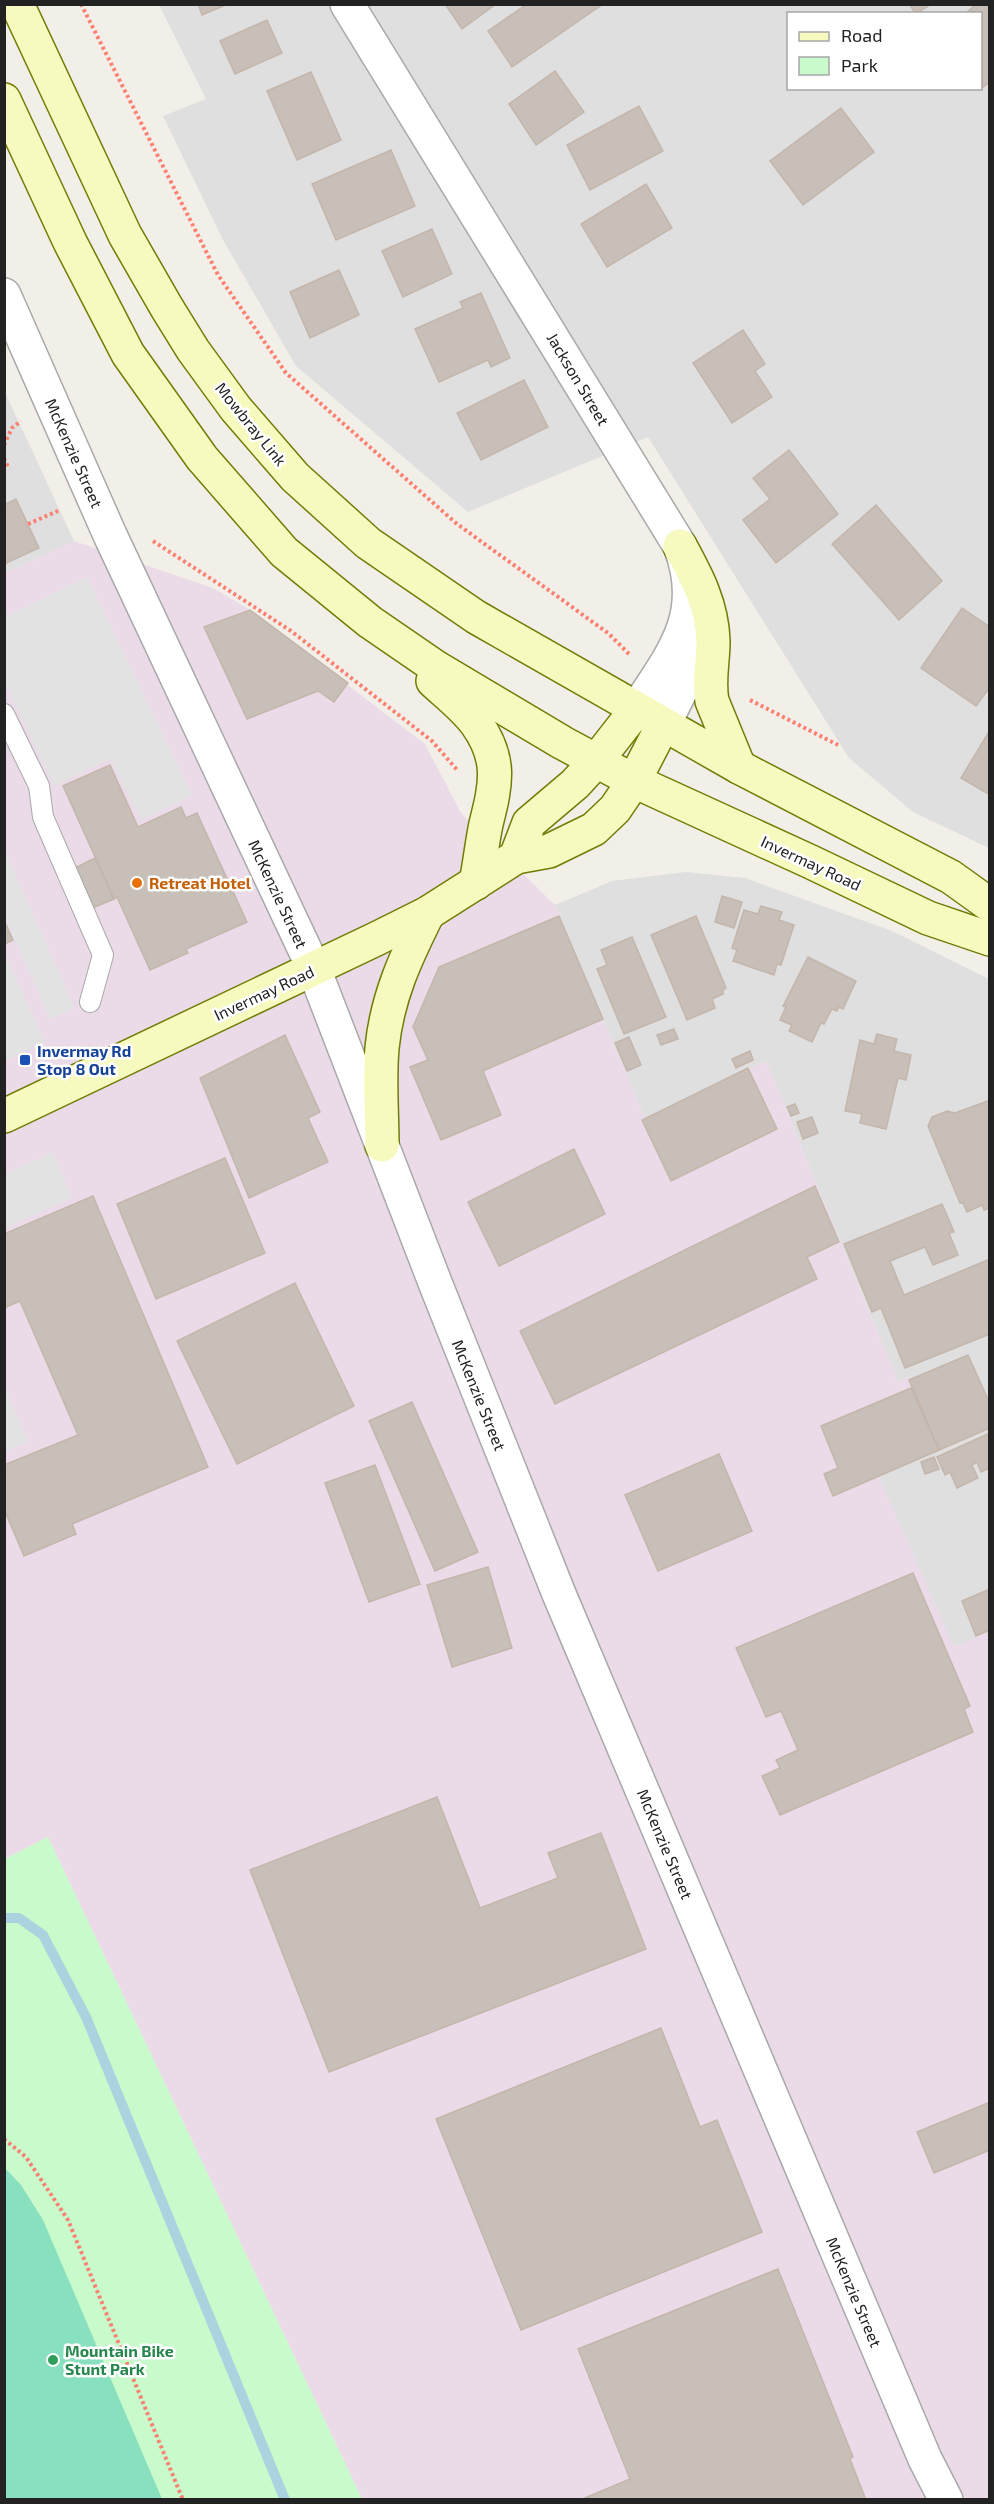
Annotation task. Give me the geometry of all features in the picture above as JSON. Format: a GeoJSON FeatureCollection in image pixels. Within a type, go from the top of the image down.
{"type":"FeatureCollection","features":[{"type":"Feature","properties":{"kind":"main road","name":"Mowbray Link"},"geometry":{"type":"LineString","coordinates":[[17,4],[125,235],[167,308],[193,350],[236,409],[295,477],[368,543],[476,617],[650,717]]}},
{"type":"Feature","properties":{"kind":"main road"},"geometry":{"type":"LineString","coordinates":[[4,100],[101,303],[129,354],[166,410],[202,458],[284,552],[370,622],[466,711],[483,735],[495,772],[495,791],[486,824],[476,883]]}},
{"type":"Feature","properties":{"kind":"main road"},"geometry":{"type":"LineString","coordinates":[[687,559],[710,613],[713,643],[710,690],[712,701],[739,768]]}},
{"type":"Feature","properties":{"kind":"main road"},"geometry":{"type":"LineString","coordinates":[[370,622],[437,668],[597,760],[575,784],[529,823],[516,857]]}},
{"type":"Feature","properties":{"kind":"main road","name":"Jackson Street"},"geometry":{"type":"LineString","coordinates":[[597,760],[650,717]]}},
{"type":"Feature","properties":{"kind":"main road"},"geometry":{"type":"LineString","coordinates":[[650,717],[739,768],[951,877],[990,905]]}},
{"type":"Feature","properties":{"kind":"main road","name":"Invermay Road"},"geometry":{"type":"LineString","coordinates":[[4,1116],[428,913],[516,857],[549,851],[594,829],[615,809],[634,781],[650,717]]}},
{"type":"Feature","properties":{"kind":"main road","name":"Invermay Road"},"geometry":{"type":"LineString","coordinates":[[597,760],[634,781],[928,918],[990,939]]}},
{"type":"Feature","properties":{"kind":"main road"},"geometry":{"type":"LineString","coordinates":[[382,1146],[382,1049],[388,1015],[403,963],[428,913]]}},
{"type":"Feature","properties":{"kind":"street","name":"Jackson Street"},"geometry":{"type":"LineString","coordinates":[[347,4],[687,559],[703,609],[700,639],[687,680],[650,717]]}},
{"type":"Feature","properties":{"kind":"street","name":"McKenzie Street"},"geometry":{"type":"LineString","coordinates":[[4,295],[110,535],[314,969],[559,1594],[925,2458],[946,2499]]}},
{"type":"Feature","properties":{"kind":"lane"},"geometry":{"type":"LineString","coordinates":[[4,714],[39,786],[43,817],[103,954],[90,1002]]}},
{"type":"Feature","properties":{"kind":"path"},"geometry":{"type":"LineString","coordinates":[[81,4],[218,275],[286,373],[458,525],[608,633],[634,662]]}},
{"type":"Feature","properties":{"kind":"path"},"geometry":{"type":"LineString","coordinates":[[4,444],[12,428],[25,420]]}},
{"type":"Feature","properties":{"kind":"path"},"geometry":{"type":"LineString","coordinates":[[4,458],[9,468]]}},
{"type":"Feature","properties":{"kind":"path"},"geometry":{"type":"LineString","coordinates":[[28,524],[65,507]]}},
{"type":"Feature","properties":{"kind":"path"},"geometry":{"type":"LineString","coordinates":[[110,535],[140,533],[256,606],[432,741],[452,762],[463,779]]}},
{"type":"Feature","properties":{"kind":"path"},"geometry":{"type":"LineString","coordinates":[[745,698],[763,705],[840,746]]}},
{"type":"Feature","properties":{"kind":"path"},"geometry":{"type":"LineString","coordinates":[[4,2139],[26,2157],[68,2220],[183,2499]]}},
{"type":"Feature","properties":{"kind":"shaded area"},"geometry":{"type":"Polygon","coordinates":[[[159,5],[989,5],[989,848],[913,812],[849,758],[648,437],[468,512],[296,366],[223,240],[163,116],[206,99],[159,5]]]}},
{"type":"Feature","properties":{"kind":"shaded area"},"geometry":{"type":"Polygon","coordinates":[[[4,390],[74,541],[5,573],[4,573],[4,390]]]}},
{"type":"Feature","properties":{"kind":"shaded area"},"geometry":{"type":"Polygon","coordinates":[[[74,541],[213,588],[247,608],[425,744],[461,813],[555,905],[645,1119],[766,1061],[898,1382],[909,1377],[939,1450],[879,1477],[954,1647],[989,1632],[989,2499],[362,2499],[48,1837],[5,1859],[5,573],[74,541]]]}},
{"type":"Feature","properties":{"kind":"shaded area"},"geometry":{"type":"Polygon","coordinates":[[[87,577],[192,795],[141,820],[110,759],[54,786],[5,682],[5,617],[87,577]]]}},
{"type":"Feature","properties":{"kind":"shaded area"},"geometry":{"type":"Polygon","coordinates":[[[4,850],[75,1008],[50,1019],[5,918],[4,850]]]}},
{"type":"Feature","properties":{"kind":"shaded area"},"geometry":{"type":"Polygon","coordinates":[[[686,872],[745,878],[892,931],[989,979],[989,1632],[954,1648],[879,1477],[939,1450],[909,1378],[898,1382],[766,1061],[645,1119],[555,905],[612,881],[686,872]]]}},
{"type":"Feature","properties":{"kind":"shaded area"},"geometry":{"type":"Polygon","coordinates":[[[5,955],[45,1042],[4,1061],[5,955]]]}},
{"type":"Feature","properties":{"kind":"shaded area"},"geometry":{"type":"Polygon","coordinates":[[[53,1152],[72,1198],[5,1228],[5,1174],[53,1152]]]}},
{"type":"Feature","properties":{"kind":"shaded area"},"geometry":{"type":"Polygon","coordinates":[[[5,1388],[28,1442],[4,1452],[5,1388]]]}},
{"type":"Feature","properties":{"kind":"green space"},"geometry":{"type":"Polygon","coordinates":[[[48,1837],[362,2499],[5,2500],[5,1859],[48,1837]]]}},
{"type":"Feature","properties":{"kind":"green space","name":"Mountain Bike Stunt Park"},"geometry":{"type":"Polygon","coordinates":[[[4,2167],[21,2185],[43,2220],[162,2499],[5,2499],[4,2167]]]}},
{"type":"Feature","properties":{"kind":"building"},"geometry":{"type":"Polygon","coordinates":[[[198,4],[228,4],[202,15],[198,4]]]}},
{"type":"Feature","properties":{"kind":"building"},"geometry":{"type":"Polygon","coordinates":[[[445,4],[496,4],[462,29],[445,4]]]}},
{"type":"Feature","properties":{"kind":"building"},"geometry":{"type":"Polygon","coordinates":[[[527,4],[603,4],[512,67],[488,31],[527,4]]]}},
{"type":"Feature","properties":{"kind":"building"},"geometry":{"type":"Polygon","coordinates":[[[909,4],[931,4],[919,12],[915,12],[909,4]]]}},
{"type":"Feature","properties":{"kind":"building"},"geometry":{"type":"Polygon","coordinates":[[[976,4],[990,4],[990,82],[983,87],[982,12],[967,12],[976,4]]]}},
{"type":"Feature","properties":{"kind":"building"},"geometry":{"type":"Polygon","coordinates":[[[267,20],[282,53],[235,74],[220,41],[267,20]]]}},
{"type":"Feature","properties":{"kind":"building"},"geometry":{"type":"Polygon","coordinates":[[[555,71],[584,112],[536,145],[509,104],[555,71]]]}},
{"type":"Feature","properties":{"kind":"building"},"geometry":{"type":"Polygon","coordinates":[[[311,72],[341,140],[297,160],[267,91],[311,72]]]}},
{"type":"Feature","properties":{"kind":"building"},"geometry":{"type":"Polygon","coordinates":[[[639,106],[663,151],[590,190],[567,145],[639,106]]]}},
{"type":"Feature","properties":{"kind":"building"},"geometry":{"type":"Polygon","coordinates":[[[841,108],[874,152],[803,205],[770,161],[841,108]]]}},
{"type":"Feature","properties":{"kind":"building"},"geometry":{"type":"Polygon","coordinates":[[[391,150],[415,206],[336,240],[312,184],[391,150]]]}},
{"type":"Feature","properties":{"kind":"building"},"geometry":{"type":"Polygon","coordinates":[[[646,184],[672,228],[607,267],[581,224],[646,184]]]}},
{"type":"Feature","properties":{"kind":"building"},"geometry":{"type":"Polygon","coordinates":[[[432,229],[452,274],[403,297],[382,251],[432,229]]]}},
{"type":"Feature","properties":{"kind":"building"},"geometry":{"type":"Polygon","coordinates":[[[339,270],[359,315],[310,338],[290,292],[339,270]]]}},
{"type":"Feature","properties":{"kind":"building"},"geometry":{"type":"Polygon","coordinates":[[[481,293],[510,358],[491,367],[488,360],[439,382],[415,329],[463,308],[460,302],[481,293]]]}},
{"type":"Feature","properties":{"kind":"building"},"geometry":{"type":"Polygon","coordinates":[[[743,330],[765,364],[755,371],[772,397],[732,423],[693,363],[743,330]]]}},
{"type":"Feature","properties":{"kind":"building"},"geometry":{"type":"Polygon","coordinates":[[[524,380],[548,427],[481,460],[457,413],[524,380]]]}},
{"type":"Feature","properties":{"kind":"building"},"geometry":{"type":"Polygon","coordinates":[[[789,450],[838,514],[776,563],[743,520],[770,499],[753,478],[789,450]]]}},
{"type":"Feature","properties":{"kind":"building"},"geometry":{"type":"Polygon","coordinates":[[[16,499],[39,548],[4,564],[4,505],[16,499]]]}},
{"type":"Feature","properties":{"kind":"building"},"geometry":{"type":"Polygon","coordinates":[[[876,505],[942,581],[899,620],[832,544],[876,505]]]}},
{"type":"Feature","properties":{"kind":"building"},"geometry":{"type":"Polygon","coordinates":[[[962,608],[990,627],[990,687],[976,706],[921,668],[962,608]]]}},
{"type":"Feature","properties":{"kind":"building"},"geometry":{"type":"Polygon","coordinates":[[[250,610],[348,683],[334,702],[318,691],[247,719],[204,627],[250,610]]]}},
{"type":"Feature","properties":{"kind":"building"},"geometry":{"type":"Polygon","coordinates":[[[990,730],[990,795],[961,778],[990,730]]]}},
{"type":"Feature","properties":{"kind":"building"},"geometry":{"type":"Polygon","coordinates":[[[110,765],[138,827],[181,807],[186,818],[197,813],[247,922],[186,949],[188,953],[150,970],[117,897],[114,899],[63,786],[110,765]]]}},
{"type":"Feature","properties":{"kind":"building"},"geometry":{"type":"Polygon","coordinates":[[[95,858],[114,899],[78,914],[60,875],[95,858]]]}},
{"type":"Feature","properties":{"kind":"building"},"geometry":{"type":"Polygon","coordinates":[[[722,896],[742,902],[734,928],[715,922],[722,896]]]}},
{"type":"Feature","properties":{"kind":"building"},"geometry":{"type":"Polygon","coordinates":[[[761,906],[782,912],[779,920],[794,925],[781,965],[777,964],[774,975],[733,961],[737,950],[732,948],[744,910],[758,914],[761,906]]]}},
{"type":"Feature","properties":{"kind":"building"},"geometry":{"type":"Polygon","coordinates":[[[559,916],[603,1019],[483,1071],[501,1115],[441,1140],[410,1067],[428,1060],[413,1027],[439,967],[559,916]]]}},
{"type":"Feature","properties":{"kind":"building"},"geometry":{"type":"Polygon","coordinates":[[[696,916],[726,988],[723,994],[712,999],[715,1008],[687,1020],[651,935],[696,916]]]}},
{"type":"Feature","properties":{"kind":"building"},"geometry":{"type":"Polygon","coordinates":[[[4,920],[13,940],[4,944],[4,920]]]}},
{"type":"Feature","properties":{"kind":"building"},"geometry":{"type":"Polygon","coordinates":[[[632,937],[666,1017],[624,1034],[597,969],[607,965],[601,950],[632,937]]]}},
{"type":"Feature","properties":{"kind":"building"},"geometry":{"type":"Polygon","coordinates":[[[808,957],[856,981],[843,1009],[839,1007],[837,1011],[832,1009],[824,1024],[821,1023],[812,1042],[789,1031],[792,1025],[780,1020],[786,1007],[783,1006],[808,957]]]}},
{"type":"Feature","properties":{"kind":"building"},"geometry":{"type":"Polygon","coordinates":[[[674,1029],[678,1039],[661,1045],[657,1035],[674,1029]]]}},
{"type":"Feature","properties":{"kind":"building"},"geometry":{"type":"Polygon","coordinates":[[[877,1034],[897,1039],[894,1051],[911,1055],[906,1080],[898,1078],[886,1129],[860,1123],[862,1114],[845,1111],[860,1040],[874,1044],[877,1034]]]}},
{"type":"Feature","properties":{"kind":"building"},"geometry":{"type":"Polygon","coordinates":[[[285,1035],[320,1112],[308,1118],[328,1162],[249,1198],[200,1078],[285,1035]]]}},
{"type":"Feature","properties":{"kind":"building"},"geometry":{"type":"Polygon","coordinates":[[[629,1037],[641,1065],[627,1071],[615,1043],[629,1037]]]}},
{"type":"Feature","properties":{"kind":"building"},"geometry":{"type":"Polygon","coordinates":[[[750,1051],[753,1060],[736,1068],[732,1059],[750,1051]]]}},
{"type":"Feature","properties":{"kind":"building"},"geometry":{"type":"Polygon","coordinates":[[[748,1068],[777,1129],[671,1181],[642,1120],[748,1068]]]}},
{"type":"Feature","properties":{"kind":"building"},"geometry":{"type":"Polygon","coordinates":[[[990,1100],[990,1208],[984,1210],[982,1205],[967,1212],[963,1203],[960,1203],[928,1126],[932,1117],[947,1111],[955,1113],[990,1100]]]}},
{"type":"Feature","properties":{"kind":"building"},"geometry":{"type":"Polygon","coordinates":[[[795,1104],[799,1113],[791,1116],[787,1107],[795,1104]]]}},
{"type":"Feature","properties":{"kind":"building"},"geometry":{"type":"Polygon","coordinates":[[[812,1117],[818,1133],[803,1139],[797,1122],[812,1117]]]}},
{"type":"Feature","properties":{"kind":"building"},"geometry":{"type":"Polygon","coordinates":[[[574,1149],[605,1214],[499,1266],[468,1202],[574,1149]]]}},
{"type":"Feature","properties":{"kind":"building"},"geometry":{"type":"Polygon","coordinates":[[[225,1158],[265,1253],[156,1299],[117,1204],[225,1158]]]}},
{"type":"Feature","properties":{"kind":"building"},"geometry":{"type":"Polygon","coordinates":[[[815,1186],[839,1242],[807,1257],[817,1279],[555,1404],[520,1331],[815,1186]]]}},
{"type":"Feature","properties":{"kind":"building"},"geometry":{"type":"Polygon","coordinates":[[[93,1196],[208,1467],[72,1524],[76,1534],[24,1556],[4,1509],[4,1465],[78,1435],[20,1301],[4,1308],[4,1234],[93,1196]]]}},
{"type":"Feature","properties":{"kind":"building"},"geometry":{"type":"Polygon","coordinates":[[[942,1204],[954,1232],[949,1233],[958,1255],[933,1265],[925,1247],[890,1261],[904,1295],[990,1259],[990,1334],[905,1368],[881,1308],[872,1312],[844,1244],[942,1204]]]}},
{"type":"Feature","properties":{"kind":"building"},"geometry":{"type":"Polygon","coordinates":[[[295,1283],[354,1406],[237,1464],[177,1341],[295,1283]]]}},
{"type":"Feature","properties":{"kind":"building"},"geometry":{"type":"Polygon","coordinates":[[[968,1355],[990,1404],[990,1428],[939,1450],[909,1380],[968,1355]]]}},
{"type":"Feature","properties":{"kind":"building"},"geometry":{"type":"Polygon","coordinates":[[[911,1388],[939,1450],[833,1496],[824,1474],[838,1468],[821,1426],[911,1388]]]}},
{"type":"Feature","properties":{"kind":"building"},"geometry":{"type":"Polygon","coordinates":[[[412,1402],[478,1552],[435,1571],[369,1421],[412,1402]]]}},
{"type":"Feature","properties":{"kind":"building"},"geometry":{"type":"Polygon","coordinates":[[[990,1433],[990,1468],[981,1472],[977,1462],[972,1465],[978,1478],[957,1488],[950,1472],[945,1475],[937,1457],[990,1433]]]}},
{"type":"Feature","properties":{"kind":"building"},"geometry":{"type":"Polygon","coordinates":[[[719,1454],[752,1531],[658,1571],[625,1495],[719,1454]]]}},
{"type":"Feature","properties":{"kind":"building"},"geometry":{"type":"Polygon","coordinates":[[[934,1457],[939,1469],[925,1474],[921,1462],[934,1457]]]}},
{"type":"Feature","properties":{"kind":"building"},"geometry":{"type":"Polygon","coordinates":[[[375,1465],[420,1584],[369,1602],[325,1483],[375,1465]]]}},
{"type":"Feature","properties":{"kind":"building"},"geometry":{"type":"Polygon","coordinates":[[[488,1567],[512,1648],[452,1667],[427,1585],[488,1567]]]}},
{"type":"Feature","properties":{"kind":"building"},"geometry":{"type":"Polygon","coordinates":[[[913,1573],[970,1706],[964,1709],[973,1732],[780,1815],[762,1776],[780,1768],[776,1760],[798,1750],[781,1711],[766,1717],[736,1648],[913,1573]]]}},
{"type":"Feature","properties":{"kind":"building"},"geometry":{"type":"Polygon","coordinates":[[[990,1589],[990,1630],[976,1636],[962,1601],[990,1589]]]}},
{"type":"Feature","properties":{"kind":"building"},"geometry":{"type":"Polygon","coordinates":[[[437,1797],[480,1908],[558,1878],[548,1853],[601,1833],[646,1949],[329,2072],[250,1870],[437,1797]]]}},
{"type":"Feature","properties":{"kind":"building"},"geometry":{"type":"Polygon","coordinates":[[[661,2028],[700,2127],[717,2120],[762,2232],[521,2330],[436,2119],[661,2028]]]}},
{"type":"Feature","properties":{"kind":"building"},"geometry":{"type":"Polygon","coordinates":[[[990,2102],[990,2150],[934,2173],[917,2132],[990,2102]]]}},
{"type":"Feature","properties":{"kind":"building"},"geometry":{"type":"Polygon","coordinates":[[[778,2269],[853,2457],[850,2459],[866,2500],[580,2500],[630,2479],[578,2349],[778,2269]]]}},
{"type":"Feature","properties":{"kind":"waterway"},"geometry":{"type":"LineString","coordinates":[[4,1918],[19,1918],[43,1935],[86,2017],[285,2500]]}},
{"type":"Feature","properties":{"kind":"place","name":"Retreat Hotel"},"geometry":{"type":"Point","coordinates":[137,883]}},
{"type":"Feature","properties":{"kind":"place","name":"Invermay Rd Stop 8 Out"},"geometry":{"type":"Point","coordinates":[25,1060]}},
{"type":"Feature","properties":{"kind":"place","name":"Mountain Bike Stunt Park"},"geometry":{"type":"Point","coordinates":[53,2360]}}]}
